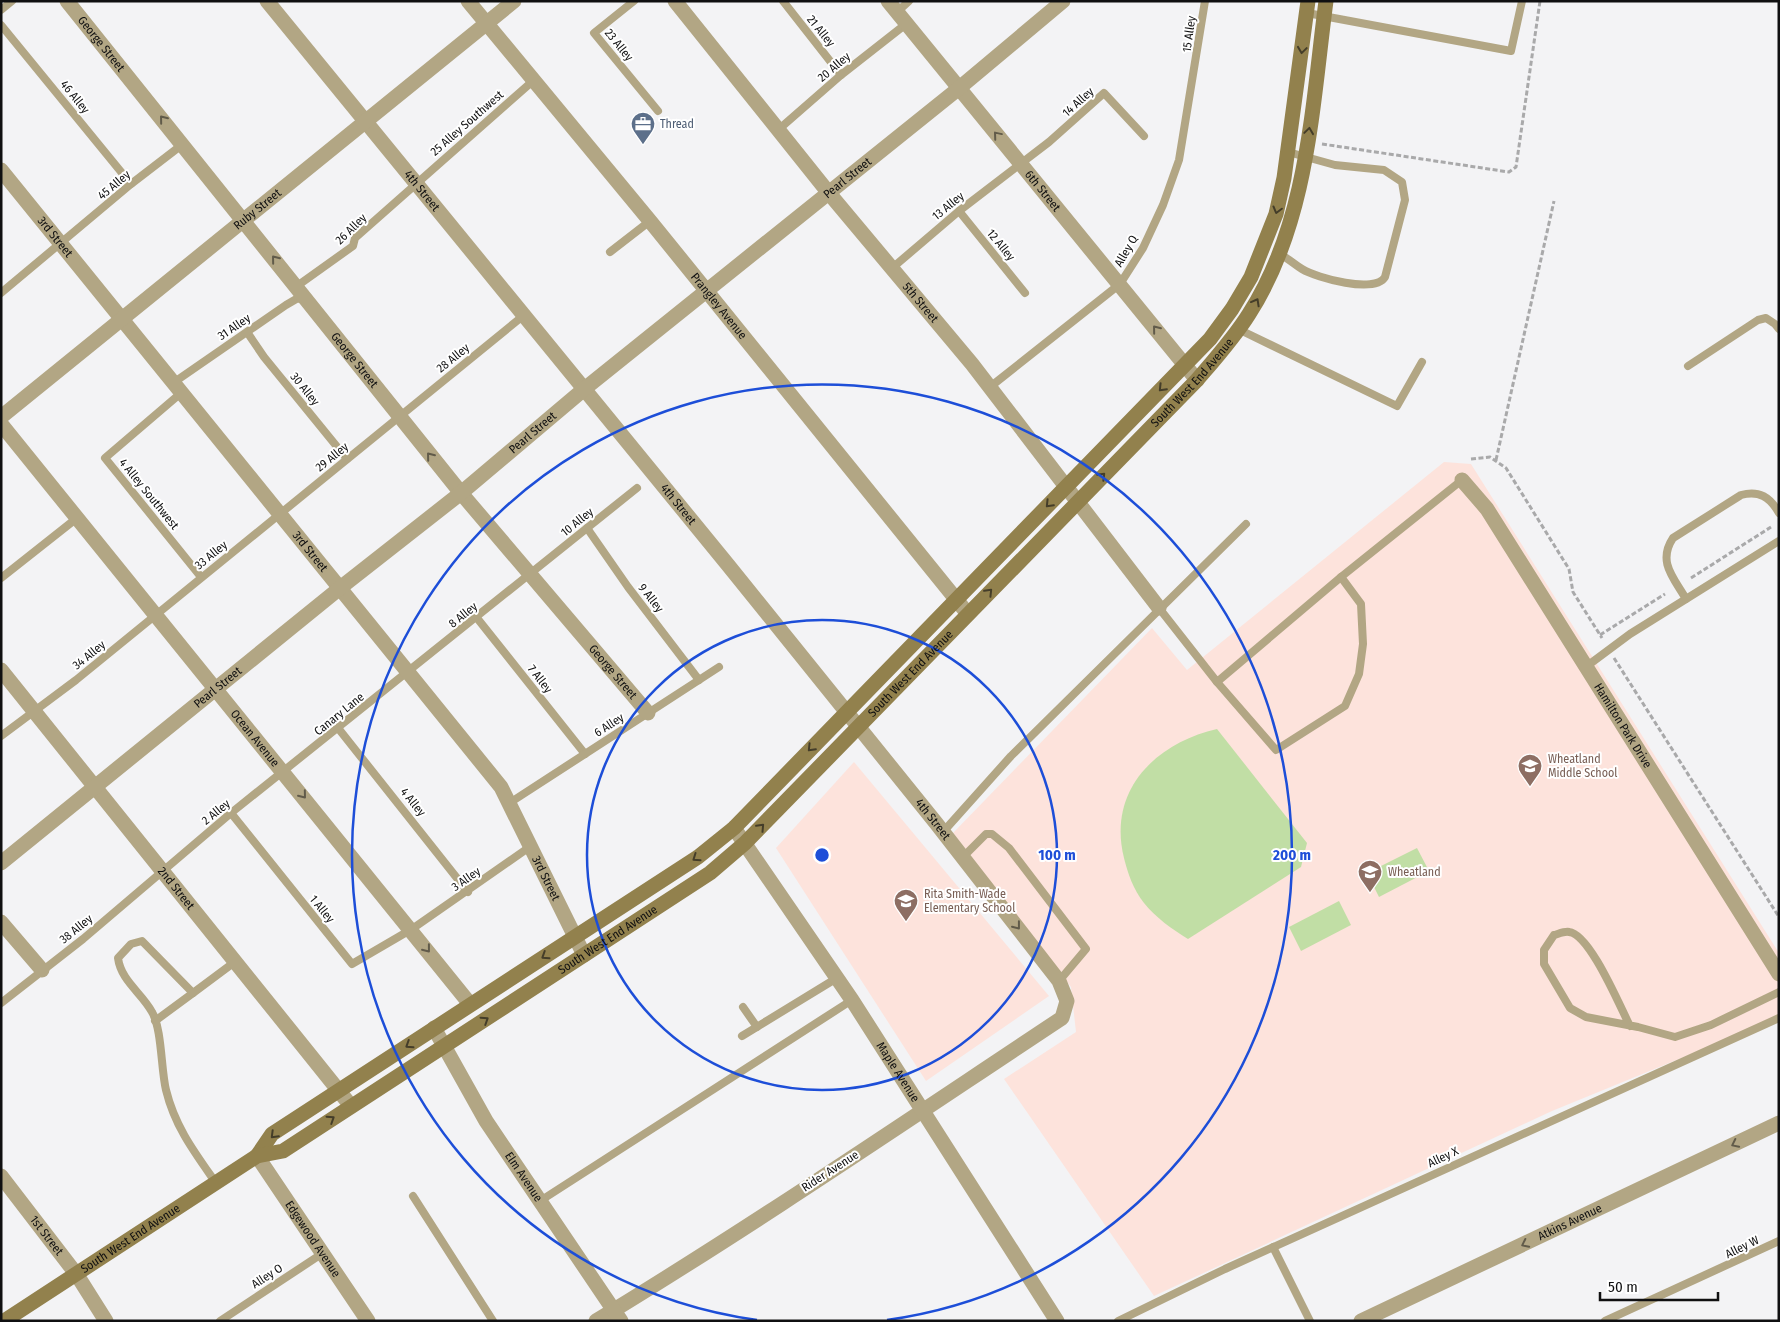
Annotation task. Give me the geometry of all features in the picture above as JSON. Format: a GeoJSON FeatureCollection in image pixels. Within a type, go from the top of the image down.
{"type":"FeatureCollection","features":[{"type":"Feature","properties":{"kind":"main road","name":"South West End Avenue"},"geometry":{"type":"LineString","coordinates":[[258,1156],[272,1134],[698,857],[734,828],[1210,339],[1232,309],[1251,277],[1276,214],[1288,152],[1307,7]]}},
{"type":"Feature","properties":{"kind":"main road","name":"South West End Avenue"},"geometry":{"type":"LineString","coordinates":[[4,1321],[258,1156],[283,1151],[710,873],[746,843],[1078,500],[1198,380],[1238,329],[1266,283],[1279,254],[1300,189],[1326,9]]}},
{"type":"Feature","properties":{"kind":"street","name":"4th Street"},"geometry":{"type":"LineString","coordinates":[[267,1],[583,390],[728,565],[845,713],[963,857],[1059,981],[1067,1001],[1062,1018]]}},
{"type":"Feature","properties":{"kind":"street","name":"Ruby Street"},"geometry":{"type":"LineString","coordinates":[[1,417],[514,1]]}},
{"type":"Feature","properties":{"kind":"street","name":"5th Street"},"geometry":{"type":"LineString","coordinates":[[675,1],[828,192],[990,387],[1159,608]]}},
{"type":"Feature","properties":{"kind":"street","name":"Pearl Street"},"geometry":{"type":"LineString","coordinates":[[1,864],[340,588],[460,494],[583,390],[958,89],[1063,1]]}},
{"type":"Feature","properties":{"kind":"street","name":"George Street"},"geometry":{"type":"LineString","coordinates":[[72,3],[398,418],[460,494],[532,574],[648,713]]}},
{"type":"Feature","properties":{"kind":"street","name":"Prangley Avenue"},"geometry":{"type":"LineString","coordinates":[[470,3],[650,221],[968,614]]}},
{"type":"Feature","properties":{"kind":"street","name":"6th Street"},"geometry":{"type":"LineString","coordinates":[[897,12],[958,89],[1198,380]]}},
{"type":"Feature","properties":{"kind":"street","name":"3rd Street"},"geometry":{"type":"LineString","coordinates":[[1,170],[501,787],[511,802],[584,955]]}},
{"type":"Feature","properties":{"kind":"street","name":"Ocean Avenue"},"geometry":{"type":"LineString","coordinates":[[1,424],[412,929],[470,1004]]}},
{"type":"Feature","properties":{"kind":"street","name":"Hamilton Park Drive"},"geometry":{"type":"LineString","coordinates":[[1462,480],[1487,509],[1779,974]]}},
{"type":"Feature","properties":{"kind":"street","name":"2nd Street"},"geometry":{"type":"LineString","coordinates":[[1,670],[351,1106]]}},
{"type":"Feature","properties":{"kind":"street","name":"Maple Avenue"},"geometry":{"type":"LineString","coordinates":[[734,828],[852,1000],[1057,1321]]}},
{"type":"Feature","properties":{"kind":"street"},"geometry":{"type":"LineString","coordinates":[[1,922],[42,970]]}},
{"type":"Feature","properties":{"kind":"street","name":"Rider Avenue"},"geometry":{"type":"LineString","coordinates":[[596,1321],[618,1315],[675,1272],[1062,1018]]}},
{"type":"Feature","properties":{"kind":"street","name":"Elm Avenue"},"geometry":{"type":"LineString","coordinates":[[434,1028],[486,1121],[618,1315]]}},
{"type":"Feature","properties":{"kind":"street","name":"Atkins Avenue"},"geometry":{"type":"LineString","coordinates":[[1361,1321],[1779,1122]]}},
{"type":"Feature","properties":{"kind":"street","name":"Edgewood Avenue"},"geometry":{"type":"LineString","coordinates":[[258,1156],[368,1321]]}},
{"type":"Feature","properties":{"kind":"street","name":"1st Street"},"geometry":{"type":"LineString","coordinates":[[1,1176],[77,1275],[106,1321]]}},
{"type":"Feature","properties":{"kind":"lane"},"geometry":{"type":"LineString","coordinates":[[1,10],[12,1]]}},
{"type":"Feature","properties":{"kind":"lane","name":"23 Alley"},"geometry":{"type":"LineString","coordinates":[[634,1],[594,33],[658,111]]}},
{"type":"Feature","properties":{"kind":"lane","name":"21 Alley"},"geometry":{"type":"LineString","coordinates":[[783,1],[841,74]]}},
{"type":"Feature","properties":{"kind":"lane","name":"20 Alley"},"geometry":{"type":"LineString","coordinates":[[778,130],[841,74],[909,1]]}},
{"type":"Feature","properties":{"kind":"lane","name":"15 Alley"},"geometry":{"type":"LineString","coordinates":[[1195,69],[1205,1]]}},
{"type":"Feature","properties":{"kind":"lane"},"geometry":{"type":"LineString","coordinates":[[1307,7],[1326,9],[1511,51],[1522,1]]}},
{"type":"Feature","properties":{"kind":"lane","name":"46 Alley"},"geometry":{"type":"LineString","coordinates":[[1,25],[131,184]]}},
{"type":"Feature","properties":{"kind":"lane","name":"Alley Q"},"geometry":{"type":"LineString","coordinates":[[990,387],[1120,284],[1142,248],[1174,177],[1195,69]]}},
{"type":"Feature","properties":{"kind":"lane","name":"25 Alley Southwest"},"geometry":{"type":"LineString","coordinates":[[417,185],[436,164],[534,80]]}},
{"type":"Feature","properties":{"kind":"lane","name":"14 Alley"},"geometry":{"type":"LineString","coordinates":[[1021,164],[1104,93],[1144,136]]}},
{"type":"Feature","properties":{"kind":"lane","name":"45 Alley"},"geometry":{"type":"LineString","coordinates":[[1,292],[62,244],[131,184],[183,144]]}},
{"type":"Feature","properties":{"kind":"lane"},"geometry":{"type":"LineString","coordinates":[[1279,254],[1302,269],[1331,280],[1369,285],[1380,282],[1385,277],[1405,200],[1402,182],[1384,170],[1335,165],[1288,152]]}},
{"type":"Feature","properties":{"kind":"lane","name":"13 Alley"},"geometry":{"type":"LineString","coordinates":[[891,269],[959,211],[1021,164]]}},
{"type":"Feature","properties":{"kind":"lane","name":"26 Alley"},"geometry":{"type":"LineString","coordinates":[[296,286],[353,246],[355,238],[417,185]]}},
{"type":"Feature","properties":{"kind":"lane","name":"12 Alley"},"geometry":{"type":"LineString","coordinates":[[959,211],[1025,293]]}},
{"type":"Feature","properties":{"kind":"lane"},"geometry":{"type":"LineString","coordinates":[[610,252],[650,221]]}},
{"type":"Feature","properties":{"kind":"lane","name":"31 Alley"},"geometry":{"type":"LineString","coordinates":[[177,388],[247,332],[298,298],[309,303]]}},
{"type":"Feature","properties":{"kind":"lane","name":"28 Alley"},"geometry":{"type":"LineString","coordinates":[[398,418],[523,316]]}},
{"type":"Feature","properties":{"kind":"lane"},"geometry":{"type":"LineString","coordinates":[[1688,366],[1758,320],[1766,318],[1779,329]]}},
{"type":"Feature","properties":{"kind":"lane"},"geometry":{"type":"LineString","coordinates":[[1238,329],[1398,406],[1422,362]]}},
{"type":"Feature","properties":{"kind":"lane","name":"30 Alley"},"geometry":{"type":"LineString","coordinates":[[247,332],[264,357],[347,459]]}},
{"type":"Feature","properties":{"kind":"lane","name":"4 Alley Southwest"},"geometry":{"type":"LineString","coordinates":[[177,388],[105,458],[201,577]]}},
{"type":"Feature","properties":{"kind":"lane","name":"29 Alley"},"geometry":{"type":"LineString","coordinates":[[280,514],[398,418]]}},
{"type":"Feature","properties":{"kind":"lane"},"geometry":{"type":"LineString","coordinates":[[1217,682],[1341,577],[1462,480]]}},
{"type":"Feature","properties":{"kind":"lane","name":"10 Alley"},"geometry":{"type":"LineString","coordinates":[[532,574],[637,488]]}},
{"type":"Feature","properties":{"kind":"lane"},"geometry":{"type":"LineString","coordinates":[[1686,599],[1664,558],[1667,547],[1673,538],[1741,495],[1752,492],[1772,502],[1779,513]]}},
{"type":"Feature","properties":{"kind":"lane","name":"33 Alley"},"geometry":{"type":"LineString","coordinates":[[156,615],[280,514]]}},
{"type":"Feature","properties":{"kind":"lane"},"geometry":{"type":"LineString","coordinates":[[1,578],[77,518]]}},
{"type":"Feature","properties":{"kind":"lane"},"geometry":{"type":"LineString","coordinates":[[943,832],[1011,756],[1246,524]]}},
{"type":"Feature","properties":{"kind":"lane","name":"9 Alley"},"geometry":{"type":"LineString","coordinates":[[587,528],[628,587],[698,680]]}},
{"type":"Feature","properties":{"kind":"lane"},"geometry":{"type":"LineString","coordinates":[[1586,666],[1630,634],[1779,541]]}},
{"type":"Feature","properties":{"kind":"lane","name":"8 Alley"},"geometry":{"type":"LineString","coordinates":[[408,673],[532,574]]}},
{"type":"Feature","properties":{"kind":"lane"},"geometry":{"type":"LineString","coordinates":[[1159,608],[1217,682],[1276,750],[1345,706],[1359,674],[1363,644],[1361,604],[1341,577]]}},
{"type":"Feature","properties":{"kind":"lane","name":"34 Alley"},"geometry":{"type":"LineString","coordinates":[[1,736],[18,722],[35,712],[156,615]]}},
{"type":"Feature","properties":{"kind":"lane","name":"7 Alley"},"geometry":{"type":"LineString","coordinates":[[477,618],[585,754]]}},
{"type":"Feature","properties":{"kind":"lane","name":"6 Alley"},"geometry":{"type":"LineString","coordinates":[[511,802],[719,667]]}},
{"type":"Feature","properties":{"kind":"lane","name":"Canary Lane"},"geometry":{"type":"LineString","coordinates":[[284,773],[408,673]]}},
{"type":"Feature","properties":{"kind":"lane","name":"4 Alley"},"geometry":{"type":"LineString","coordinates":[[338,728],[468,892]]}},
{"type":"Feature","properties":{"kind":"lane","name":"2 Alley"},"geometry":{"type":"LineString","coordinates":[[163,870],[284,773]]}},
{"type":"Feature","properties":{"kind":"lane","name":"1 Alley"},"geometry":{"type":"LineString","coordinates":[[231,814],[352,964],[412,929]]}},
{"type":"Feature","properties":{"kind":"lane"},"geometry":{"type":"LineString","coordinates":[[963,857],[986,834],[992,834],[1009,848],[1086,949],[1059,981]]}},
{"type":"Feature","properties":{"kind":"lane","name":"3 Alley"},"geometry":{"type":"LineString","coordinates":[[412,929],[532,846]]}},
{"type":"Feature","properties":{"kind":"lane","name":"38 Alley"},"geometry":{"type":"LineString","coordinates":[[1,1003],[83,939],[163,870]]}},
{"type":"Feature","properties":{"kind":"lane"},"geometry":{"type":"LineString","coordinates":[[1630,1026],[1597,961],[1581,937],[1570,932],[1554,935],[1544,950],[1544,964],[1570,1008],[1586,1017],[1675,1037],[1711,1025],[1779,992]]}},
{"type":"Feature","properties":{"kind":"lane"},"geometry":{"type":"LineString","coordinates":[[193,993],[142,942],[130,944],[118,958],[119,965],[128,981],[153,1013],[166,1088],[178,1128],[216,1183]]}},
{"type":"Feature","properties":{"kind":"lane"},"geometry":{"type":"LineString","coordinates":[[155,1021],[236,961]]}},
{"type":"Feature","properties":{"kind":"lane"},"geometry":{"type":"LineString","coordinates":[[742,1036],[837,978]]}},
{"type":"Feature","properties":{"kind":"lane"},"geometry":{"type":"LineString","coordinates":[[540,1202],[852,1000]]}},
{"type":"Feature","properties":{"kind":"lane"},"geometry":{"type":"LineString","coordinates":[[744,1007],[757,1027]]}},
{"type":"Feature","properties":{"kind":"lane","name":"Alley X"},"geometry":{"type":"LineString","coordinates":[[1118,1321],[1273,1248],[1779,1018]]}},
{"type":"Feature","properties":{"kind":"lane"},"geometry":{"type":"LineString","coordinates":[[413,1196],[494,1321]]}},
{"type":"Feature","properties":{"kind":"lane","name":"Alley W"},"geometry":{"type":"LineString","coordinates":[[1605,1321],[1779,1241]]}},
{"type":"Feature","properties":{"kind":"lane"},"geometry":{"type":"LineString","coordinates":[[1273,1248],[1310,1321]]}},
{"type":"Feature","properties":{"kind":"lane","name":"Alley O"},"geometry":{"type":"LineString","coordinates":[[220,1321],[323,1253]]}},
{"type":"Feature","properties":{"kind":"lane"},"geometry":{"type":"LineString","coordinates":[[233,1312],[238,1321]]}},
{"type":"Feature","properties":{"kind":"path"},"geometry":{"type":"LineString","coordinates":[[1319,143],[1509,172],[1514,171],[1516,168],[1540,1]]}},
{"type":"Feature","properties":{"kind":"path"},"geometry":{"type":"LineString","coordinates":[[1496,460],[1554,201]]}},
{"type":"Feature","properties":{"kind":"path"},"geometry":{"type":"LineString","coordinates":[[1471,459],[1490,457],[1506,468],[1569,569],[1573,592],[1601,637],[1665,594]]}},
{"type":"Feature","properties":{"kind":"path"},"geometry":{"type":"LineString","coordinates":[[1691,578],[1771,527]]}},
{"type":"Feature","properties":{"kind":"path"},"geometry":{"type":"LineString","coordinates":[[1614,658],[1779,917]]}},
{"type":"Feature","properties":{"kind":"shaded area","name":"Wheatland"},"geometry":{"type":"Polygon","coordinates":[[[1444,462],[1471,464],[1779,953],[1779,1018],[1552,1111],[1154,1296],[1004,1079],[1076,1032],[1071,987],[953,833],[1152,628],[1187,670],[1444,462]]]}},
{"type":"Feature","properties":{"kind":"shaded area","name":"Rita Smith-Wade Elementary School"},"geometry":{"type":"Polygon","coordinates":[[[854,762],[1049,996],[926,1081],[776,848],[854,762]]]}},
{"type":"Feature","properties":{"kind":"green space"},"geometry":{"type":"Polygon","coordinates":[[[1217,729],[1307,843],[1301,867],[1188,939],[1154,914],[1140,898],[1134,887],[1124,858],[1121,834],[1123,811],[1130,791],[1141,773],[1156,758],[1174,746],[1195,736],[1217,729]]]}},
{"type":"Feature","properties":{"kind":"green space"},"geometry":{"type":"Polygon","coordinates":[[[1417,848],[1429,871],[1379,897],[1367,873],[1417,848]]]}},
{"type":"Feature","properties":{"kind":"green space"},"geometry":{"type":"Polygon","coordinates":[[[1339,901],[1351,925],[1301,951],[1289,927],[1339,901]]]}},
{"type":"Feature","properties":{"kind":"place","name":"Thread"},"geometry":{"type":"Point","coordinates":[643,145]}},
{"type":"Feature","properties":{"kind":"place","name":"Wheatland Middle School"},"geometry":{"type":"Point","coordinates":[1530,787]}},
{"type":"Feature","properties":{"kind":"place","name":"Wheatland"},"geometry":{"type":"Point","coordinates":[1370,893]}},
{"type":"Feature","properties":{"kind":"place","name":"Rita Smith-Wade Elementary School"},"geometry":{"type":"Point","coordinates":[906,922]}}]}
